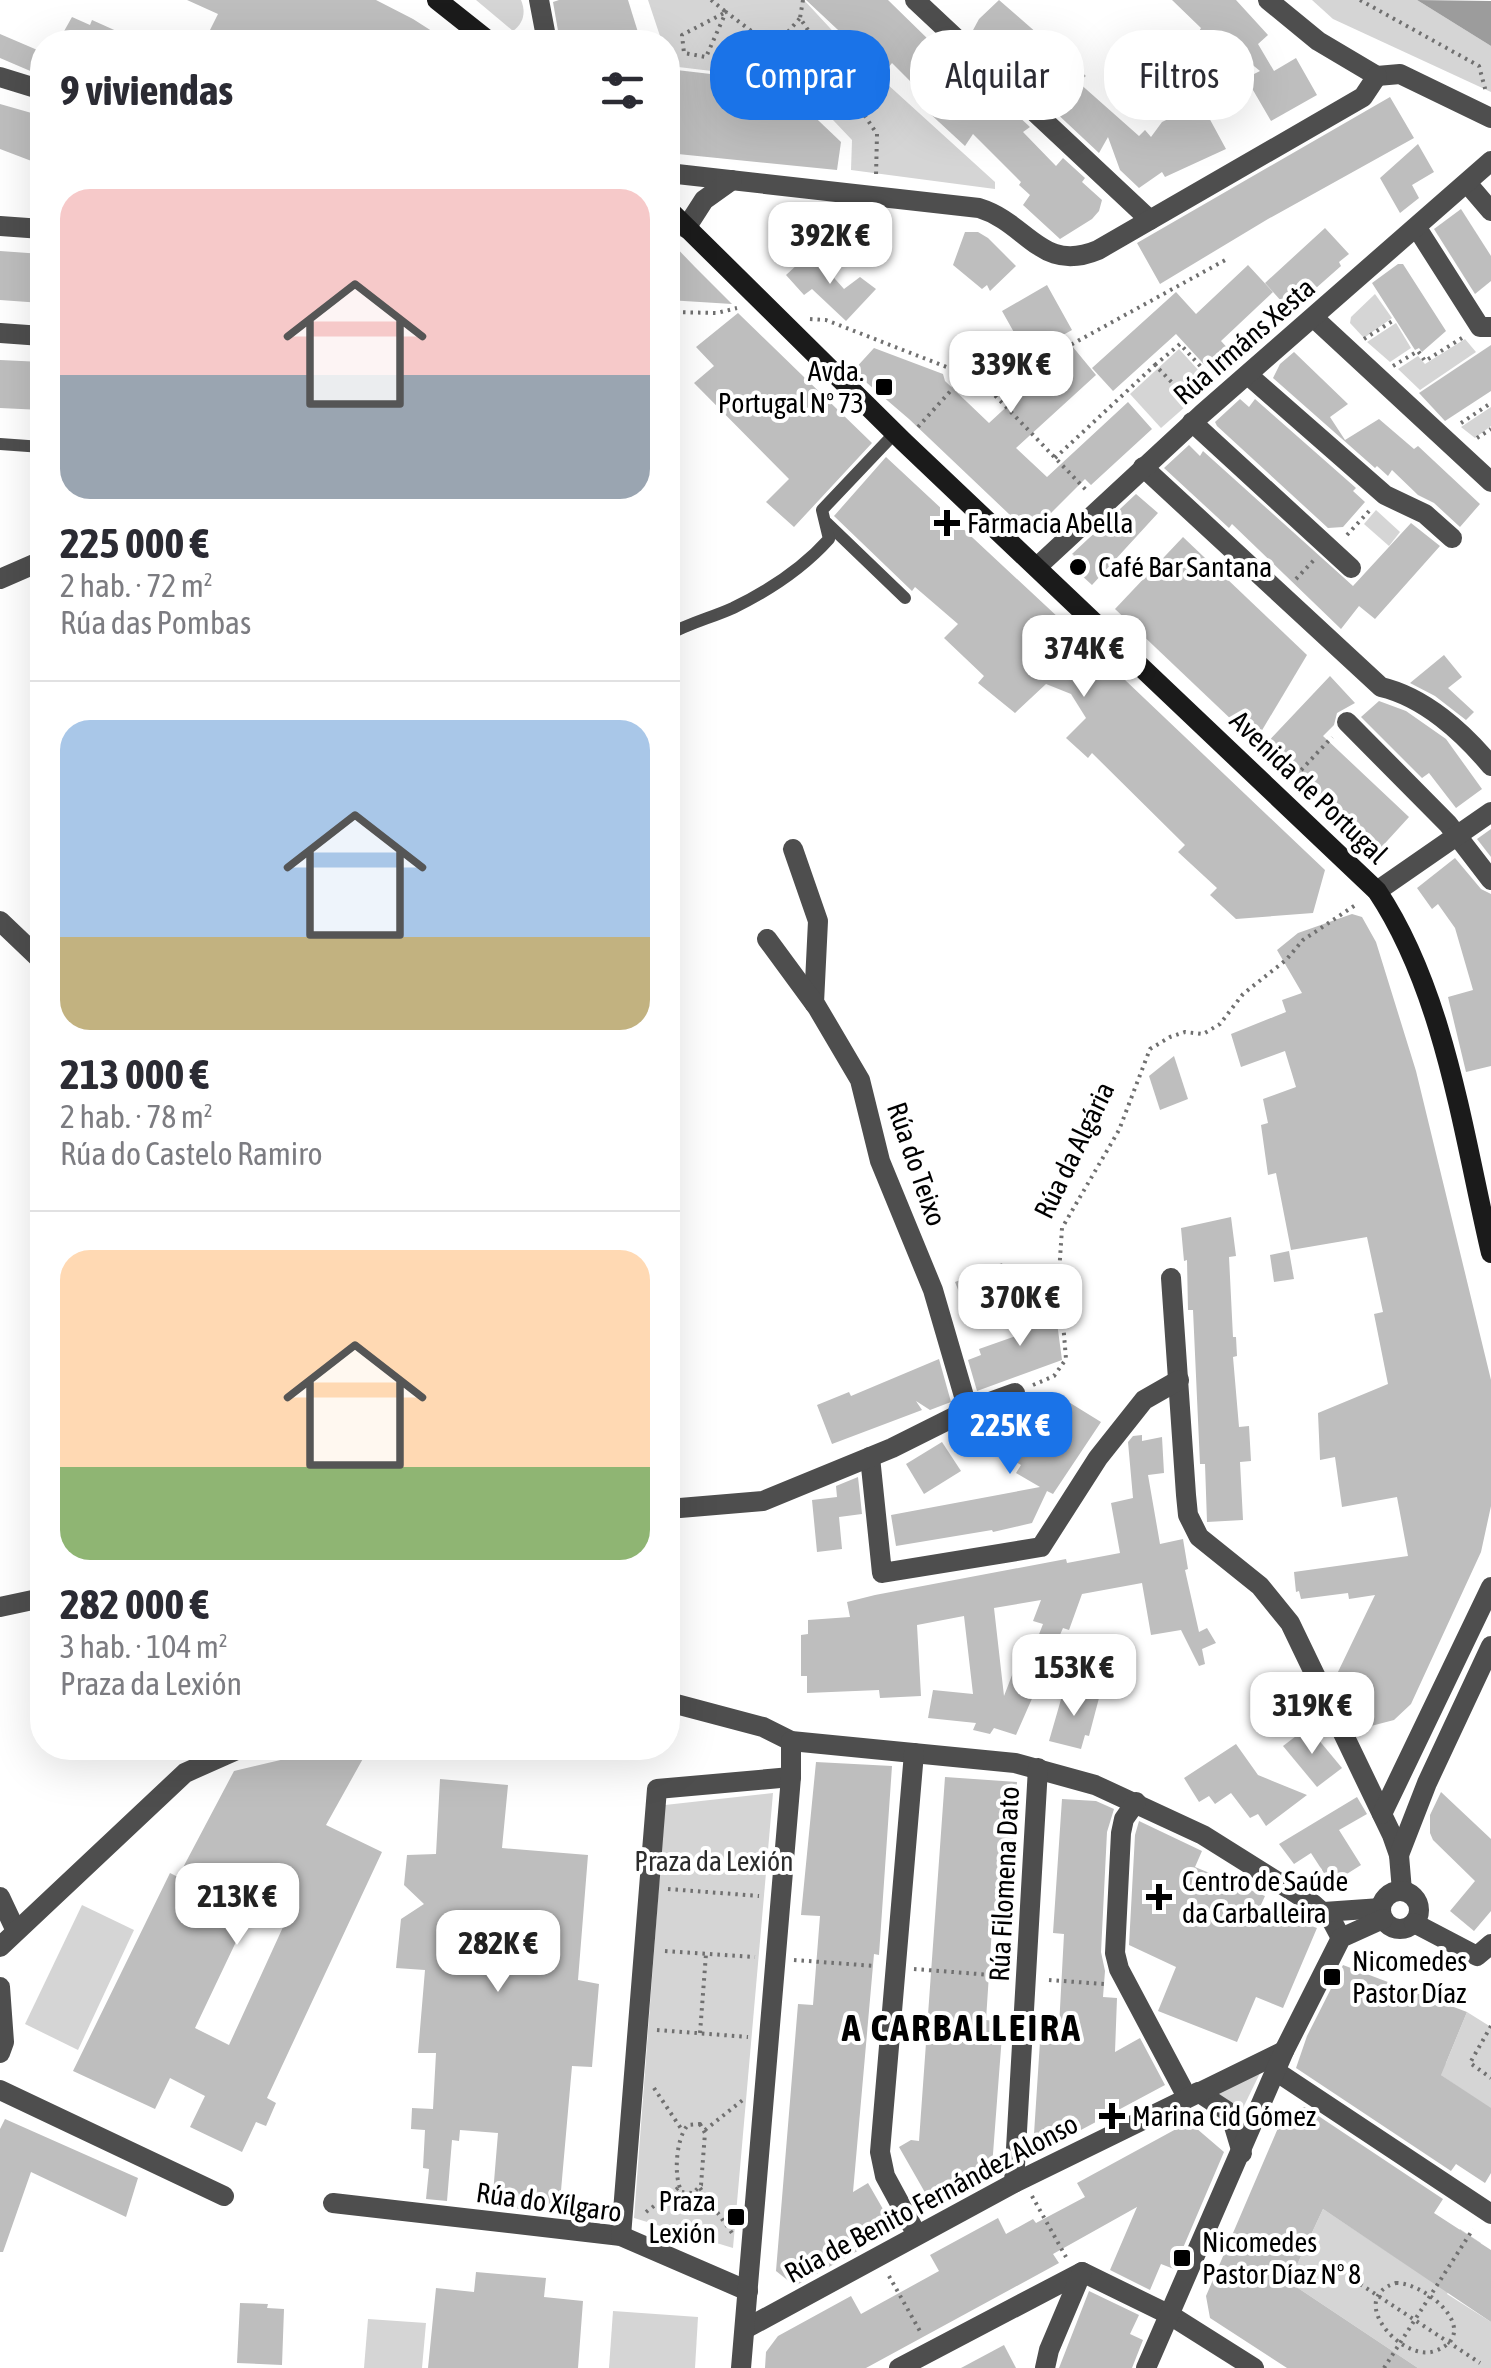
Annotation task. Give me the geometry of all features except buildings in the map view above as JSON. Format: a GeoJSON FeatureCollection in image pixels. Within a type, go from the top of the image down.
{"type":"FeatureCollection","features":[{"type":"Feature","properties":{"kind":"street"},"geometry":{"type":"LineString","coordinates":[[437,0],[475,30]]}},
{"type":"Feature","properties":{"kind":"street"},"geometry":{"type":"LineString","coordinates":[[538,0],[543,30]]}},
{"type":"Feature","properties":{"kind":"street"},"geometry":{"type":"LineString","coordinates":[[915,0],[1150,220]]}},
{"type":"Feature","properties":{"kind":"street"},"geometry":{"type":"LineString","coordinates":[[1268,0],[1318,41],[1377,76],[1400,74],[1491,118]]}},
{"type":"Feature","properties":{"kind":"street"},"geometry":{"type":"LineString","coordinates":[[680,174],[996,213],[1048,253],[1058,257],[1084,255],[1362,97],[1377,76]]}},
{"type":"Feature","properties":{"kind":"street"},"geometry":{"type":"LineString","coordinates":[[0,77],[30,86]]}},
{"type":"Feature","properties":{"kind":"street","name":"Rúa Irmáns Xesta"},"geometry":{"type":"LineString","coordinates":[[1038,567],[1197,418],[1491,161]]}},
{"type":"Feature","properties":{"kind":"street"},"geometry":{"type":"LineString","coordinates":[[680,185],[698,176]]}},
{"type":"Feature","properties":{"kind":"street"},"geometry":{"type":"LineString","coordinates":[[686,228],[704,200],[732,180]]}},
{"type":"Feature","properties":{"kind":"street"},"geometry":{"type":"LineString","coordinates":[[1468,184],[1491,211]]}},
{"type":"Feature","properties":{"kind":"street","name":"Avenida de Portugal"},"geometry":{"type":"LineString","coordinates":[[680,222],[899,437],[1377,891],[1397,921],[1429,994],[1491,1253]]}},
{"type":"Feature","properties":{"kind":"street"},"geometry":{"type":"LineString","coordinates":[[0,226],[30,228]]}},
{"type":"Feature","properties":{"kind":"street"},"geometry":{"type":"LineString","coordinates":[[1417,228],[1485,326]]}},
{"type":"Feature","properties":{"kind":"street"},"geometry":{"type":"LineString","coordinates":[[1314,318],[1491,482]]}},
{"type":"Feature","properties":{"kind":"street"},"geometry":{"type":"LineString","coordinates":[[0,333],[30,335]]}},
{"type":"Feature","properties":{"kind":"street"},"geometry":{"type":"LineString","coordinates":[[1248,375],[1385,495],[1425,514],[1452,538]]}},
{"type":"Feature","properties":{"kind":"street"},"geometry":{"type":"LineString","coordinates":[[1197,418],[1351,568]]}},
{"type":"Feature","properties":{"kind":"street"},"geometry":{"type":"LineString","coordinates":[[1143,467],[1381,687],[1404,692],[1434,712],[1491,766]]}},
{"type":"Feature","properties":{"kind":"street"},"geometry":{"type":"LineString","coordinates":[[0,578],[30,566]]}},
{"type":"Feature","properties":{"kind":"street"},"geometry":{"type":"LineString","coordinates":[[1347,722],[1457,836],[1491,880]]}},
{"type":"Feature","properties":{"kind":"street"},"geometry":{"type":"LineString","coordinates":[[1377,891],[1491,812]]}},
{"type":"Feature","properties":{"kind":"street"},"geometry":{"type":"LineString","coordinates":[[794,849],[818,921],[814,1003]]}},
{"type":"Feature","properties":{"kind":"street"},"geometry":{"type":"LineString","coordinates":[[0,920],[30,949]]}},
{"type":"Feature","properties":{"kind":"street","name":"Rúa do Teixo"},"geometry":{"type":"LineString","coordinates":[[767,939],[814,1003],[860,1080],[880,1161],[933,1290],[968,1410]]}},
{"type":"Feature","properties":{"kind":"street"},"geometry":{"type":"LineString","coordinates":[[1171,1278],[1186,1495],[1192,1526],[1215,1551],[1260,1586],[1290,1622],[1399,1854],[1402,1891]]}},
{"type":"Feature","properties":{"kind":"street"},"geometry":{"type":"LineString","coordinates":[[870,1457],[882,1573],[1041,1547],[1098,1458],[1144,1400],[1179,1380]]}},
{"type":"Feature","properties":{"kind":"street"},"geometry":{"type":"LineString","coordinates":[[680,1509],[763,1501],[1015,1392]]}},
{"type":"Feature","properties":{"kind":"street"},"geometry":{"type":"LineString","coordinates":[[1382,1814],[1491,1588]]}},
{"type":"Feature","properties":{"kind":"street"},"geometry":{"type":"LineString","coordinates":[[0,1607],[30,1601]]}},
{"type":"Feature","properties":{"kind":"street"},"geometry":{"type":"LineString","coordinates":[[1399,1854],[1427,1783],[1491,1646]]}},
{"type":"Feature","properties":{"kind":"street"},"geometry":{"type":"LineString","coordinates":[[680,1705],[762,1727],[791,1742],[1038,1768],[1096,1785],[1203,1834],[1324,1912],[1341,1938]]}},
{"type":"Feature","properties":{"kind":"street"},"geometry":{"type":"LineString","coordinates":[[740,2368],[792,1777],[791,1742]]}},
{"type":"Feature","properties":{"kind":"street"},"geometry":{"type":"LineString","coordinates":[[914,1753],[880,2152],[885,2176],[917,2235]]}},
{"type":"Feature","properties":{"kind":"street"},"geometry":{"type":"LineString","coordinates":[[0,1947],[185,1774],[215,1760]]}},
{"type":"Feature","properties":{"kind":"street","name":"Rúa Filomena Dato"},"geometry":{"type":"LineString","coordinates":[[1018,2181],[1038,1768]]}},
{"type":"Feature","properties":{"kind":"street"},"geometry":{"type":"LineString","coordinates":[[621,2233],[658,1790],[792,1777]]}},
{"type":"Feature","properties":{"kind":"street"},"geometry":{"type":"LineString","coordinates":[[1136,1802],[1124,1819],[1121,1833],[1114,1938],[1119,1969],[1192,2094],[1230,2113],[1242,2153]]}},
{"type":"Feature","properties":{"kind":"street"},"geometry":{"type":"LineString","coordinates":[[1146,2368],[1284,2051],[1341,1938],[1382,1913],[1386,1897],[1402,1891]]}},
{"type":"Feature","properties":{"kind":"street"},"geometry":{"type":"LineString","coordinates":[[1324,1912],[1382,1913],[1398,1929],[1414,1923],[1420,1912],[1417,1900],[1402,1891]]}},
{"type":"Feature","properties":{"kind":"street"},"geometry":{"type":"LineString","coordinates":[[0,1897],[16,1931]]}},
{"type":"Feature","properties":{"kind":"street"},"geometry":{"type":"LineString","coordinates":[[1414,1923],[1484,1950]]}},
{"type":"Feature","properties":{"kind":"street"},"geometry":{"type":"LineString","coordinates":[[0,1987],[4,2042],[0,2053]]}},
{"type":"Feature","properties":{"kind":"street","name":"Rúa de Benito Fernández Alonso"},"geometry":{"type":"LineString","coordinates":[[745,2329],[1018,2181],[1284,2051]]}},
{"type":"Feature","properties":{"kind":"street"},"geometry":{"type":"LineString","coordinates":[[1277,2072],[1488,2212]]}},
{"type":"Feature","properties":{"kind":"street"},"geometry":{"type":"LineString","coordinates":[[0,2090],[224,2196]]}},
{"type":"Feature","properties":{"kind":"street","name":"Rúa do Xílgaro"},"geometry":{"type":"LineString","coordinates":[[333,2204],[621,2233],[748,2290]]}},
{"type":"Feature","properties":{"kind":"street"},"geometry":{"type":"LineString","coordinates":[[1078,2273],[1170,2315],[1254,2368]]}},
{"type":"Feature","properties":{"kind":"street"},"geometry":{"type":"LineString","coordinates":[[898,2368],[1078,2273]]}},
{"type":"Feature","properties":{"kind":"street"},"geometry":{"type":"LineString","coordinates":[[1045,2368],[1078,2273]]}},
{"type":"Feature","properties":{"kind":"lane"},"geometry":{"type":"LineString","coordinates":[[680,628],[732,608],[808,562],[829,539],[822,510],[899,437]]}},
{"type":"Feature","properties":{"kind":"lane"},"geometry":{"type":"LineString","coordinates":[[0,444],[30,446]]}},
{"type":"Feature","properties":{"kind":"lane"},"geometry":{"type":"LineString","coordinates":[[826,522],[904,598]]}},
{"type":"Feature","properties":{"kind":"path"},"geometry":{"type":"LineString","coordinates":[[711,0],[774,48],[800,18],[803,0]]}},
{"type":"Feature","properties":{"kind":"path"},"geometry":{"type":"LineString","coordinates":[[1360,0],[1479,66],[1487,96]]}},
{"type":"Feature","properties":{"kind":"path"},"geometry":{"type":"LineString","coordinates":[[726,12],[706,57],[684,54],[682,34],[726,12]]}},
{"type":"Feature","properties":{"kind":"path"},"geometry":{"type":"LineString","coordinates":[[800,18],[877,134],[873,195]]}},
{"type":"Feature","properties":{"kind":"path"},"geometry":{"type":"LineString","coordinates":[[985,386],[1022,378],[1080,339],[1229,258]]}},
{"type":"Feature","properties":{"kind":"path"},"geometry":{"type":"LineString","coordinates":[[680,312],[717,313],[760,303]]}},
{"type":"Feature","properties":{"kind":"path"},"geometry":{"type":"LineString","coordinates":[[826,320],[985,386],[1100,506]]}},
{"type":"Feature","properties":{"kind":"path"},"geometry":{"type":"LineString","coordinates":[[1348,350],[1394,320]]}},
{"type":"Feature","properties":{"kind":"path"},"geometry":{"type":"LineString","coordinates":[[1377,378],[1418,351],[1425,362],[1485,326]]}},
{"type":"Feature","properties":{"kind":"path"},"geometry":{"type":"LineString","coordinates":[[1055,458],[1180,344],[1226,394]]}},
{"type":"Feature","properties":{"kind":"path"},"geometry":{"type":"LineString","coordinates":[[1155,364],[1197,418]]}},
{"type":"Feature","properties":{"kind":"path"},"geometry":{"type":"LineString","coordinates":[[899,437],[965,375]]}},
{"type":"Feature","properties":{"kind":"path"},"geometry":{"type":"LineString","coordinates":[[1440,436],[1491,403]]}},
{"type":"Feature","properties":{"kind":"path"},"geometry":{"type":"LineString","coordinates":[[1280,595],[1385,495]]}},
{"type":"Feature","properties":{"kind":"path"},"geometry":{"type":"LineString","coordinates":[[1278,794],[1347,722]]}},
{"type":"Feature","properties":{"kind":"path","name":"Rúa da Algária"},"geometry":{"type":"LineString","coordinates":[[1015,1392],[1054,1376],[1066,1359],[1059,1274],[1062,1228],[1119,1130],[1150,1049],[1170,1037],[1186,1032],[1203,1034],[1220,1024],[1243,994],[1273,971],[1302,940],[1377,891]]}},
{"type":"Feature","properties":{"kind":"path"},"geometry":{"type":"LineString","coordinates":[[648,1888],[780,1898]]}},
{"type":"Feature","properties":{"kind":"path"},"geometry":{"type":"LineString","coordinates":[[643,1949],[1128,1986]]}},
{"type":"Feature","properties":{"kind":"path"},"geometry":{"type":"LineString","coordinates":[[700,2033],[706,1954]]}},
{"type":"Feature","properties":{"kind":"path"},"geometry":{"type":"LineString","coordinates":[[1491,2026],[1470,2062],[1491,2078]]}},
{"type":"Feature","properties":{"kind":"path"},"geometry":{"type":"LineString","coordinates":[[638,2028],[768,2038]]}},
{"type":"Feature","properties":{"kind":"path"},"geometry":{"type":"LineString","coordinates":[[621,2233],[678,2188],[682,2130],[635,2061]]}},
{"type":"Feature","properties":{"kind":"path"},"geometry":{"type":"LineString","coordinates":[[750,2260],[700,2188],[705,2130],[765,2082]]}},
{"type":"Feature","properties":{"kind":"path"},"geometry":{"type":"LineString","coordinates":[[682,2130],[694,2123],[705,2130]]}},
{"type":"Feature","properties":{"kind":"path"},"geometry":{"type":"LineString","coordinates":[[1018,2181],[1078,2273]]}},
{"type":"Feature","properties":{"kind":"path"},"geometry":{"type":"LineString","coordinates":[[678,2188],[687,2193],[700,2188]]}},
{"type":"Feature","properties":{"kind":"path"},"geometry":{"type":"LineString","coordinates":[[1384,2368],[1488,2212]]}},
{"type":"Feature","properties":{"kind":"path"},"geometry":{"type":"LineString","coordinates":[[878,2256],[931,2350]]}},
{"type":"Feature","properties":{"kind":"path"},"geometry":{"type":"LineString","coordinates":[[1354,2280],[1480,2363]]}},
{"type":"Feature","properties":{"kind":"path"},"geometry":{"type":"LineString","coordinates":[[1404,2283],[1430,2296],[1450,2316],[1452,2330],[1448,2341],[1434,2352],[1402,2342],[1380,2324],[1374,2308],[1378,2296],[1388,2286],[1404,2283]]}},
{"type":"Feature","properties":{"kind":"green space"},"geometry":{"type":"Polygon","coordinates":[[[476,0],[521,0],[522,21],[512,30],[476,0]]]}},
{"type":"Feature","properties":{"kind":"green space"},"geometry":{"type":"Polygon","coordinates":[[[648,0],[804,0],[832,30],[710,30],[710,71],[680,67],[680,30],[658,30],[648,0]]]}},
{"type":"Feature","properties":{"kind":"green space"},"geometry":{"type":"Polygon","coordinates":[[[1312,0],[1417,0],[1491,46],[1491,92],[1333,19],[1312,0]]]}},
{"type":"Feature","properties":{"kind":"green space"},"geometry":{"type":"Polygon","coordinates":[[[890,87],[910,105],[910,120],[927,120],[995,182],[995,189],[851,170],[852,140],[833,120],[890,120],[890,87]]]}},
{"type":"Feature","properties":{"kind":"green space"},"geometry":{"type":"Polygon","coordinates":[[[1375,294],[1392,318],[1364,338],[1350,323],[1351,317],[1375,294]]]}},
{"type":"Feature","properties":{"kind":"green space"},"geometry":{"type":"Polygon","coordinates":[[[1396,323],[1411,348],[1390,362],[1367,342],[1396,323]]]}},
{"type":"Feature","properties":{"kind":"green space"},"geometry":{"type":"Polygon","coordinates":[[[1465,339],[1476,352],[1420,390],[1398,369],[1418,356],[1425,364],[1465,339]]]}},
{"type":"Feature","properties":{"kind":"green space"},"geometry":{"type":"Polygon","coordinates":[[[1179,349],[1211,384],[1161,428],[1130,394],[1179,349]]]}},
{"type":"Feature","properties":{"kind":"green space"},"geometry":{"type":"Polygon","coordinates":[[[1491,407],[1491,426],[1475,438],[1461,427],[1491,407]]]}},
{"type":"Feature","properties":{"kind":"green space"},"geometry":{"type":"Polygon","coordinates":[[[1376,510],[1400,532],[1389,546],[1364,524],[1376,510]]]}},
{"type":"Feature","properties":{"kind":"green space","name":"Praza da Lexión"},"geometry":{"type":"Polygon","coordinates":[[[773,1793],[733,2248],[634,2218],[665,1805],[773,1793]]]}},
{"type":"Feature","properties":{"kind":"green space"},"geometry":{"type":"Polygon","coordinates":[[[82,1905],[134,1930],[78,2050],[25,2024],[82,1905]]]}},
{"type":"Feature","properties":{"kind":"green space"},"geometry":{"type":"Polygon","coordinates":[[[1467,2012],[1491,2027],[1491,2109],[1429,2067],[1446,2063],[1467,2012]]]}},
{"type":"Feature","properties":{"kind":"green space"},"geometry":{"type":"Polygon","coordinates":[[[1262,2069],[1242,2110],[1216,2093],[1262,2069]]]}},
{"type":"Feature","properties":{"kind":"green space"},"geometry":{"type":"Polygon","coordinates":[[[1323,2209],[1427,2278],[1460,2229],[1481,2243],[1447,2294],[1491,2322],[1491,2368],[1418,2368],[1289,2282],[1323,2209]]]}},
{"type":"Feature","properties":{"kind":"green space"},"geometry":{"type":"Polygon","coordinates":[[[613,2311],[698,2317],[695,2368],[609,2368],[613,2311]]]}},
{"type":"Feature","properties":{"kind":"green space"},"geometry":{"type":"Polygon","coordinates":[[[368,2319],[426,2323],[422,2368],[364,2368],[368,2319]]]}},
{"type":"Feature","properties":{"kind":"shaded area"},"geometry":{"type":"Polygon","coordinates":[[[1417,0],[1491,1],[1491,46],[1417,0]]]}},
{"type":"Feature","properties":{"kind":"place","name":"Avda. Portugal Nº 73"},"geometry":{"type":"Point","coordinates":[884,387]}},
{"type":"Feature","properties":{"kind":"place","name":"Farmacia Abella"},"geometry":{"type":"Point","coordinates":[947,523]}},
{"type":"Feature","properties":{"kind":"place","name":"Café Bar Santana"},"geometry":{"type":"Point","coordinates":[1078,567]}},
{"type":"Feature","properties":{"kind":"place","name":"Centro de Saúde da Carballeira"},"geometry":{"type":"Point","coordinates":[1159,1897]}},
{"type":"Feature","properties":{"kind":"place","name":"Nicomedes Pastor Díaz"},"geometry":{"type":"Point","coordinates":[1332,1977]}},
{"type":"Feature","properties":{"kind":"place","name":"Marina Cid Gómez"},"geometry":{"type":"Point","coordinates":[1112,2116]}},
{"type":"Feature","properties":{"kind":"place","name":"Praza Lexión"},"geometry":{"type":"Point","coordinates":[736,2217]}},
{"type":"Feature","properties":{"kind":"place","name":"Nicomedes Pastor Díaz Nº 8"},"geometry":{"type":"Point","coordinates":[1182,2258]}},
{"type":"Feature","properties":{"kind":"district","name":"A CARBALLEIRA"},"geometry":{"type":"Point","coordinates":[962,2028]}}]}
